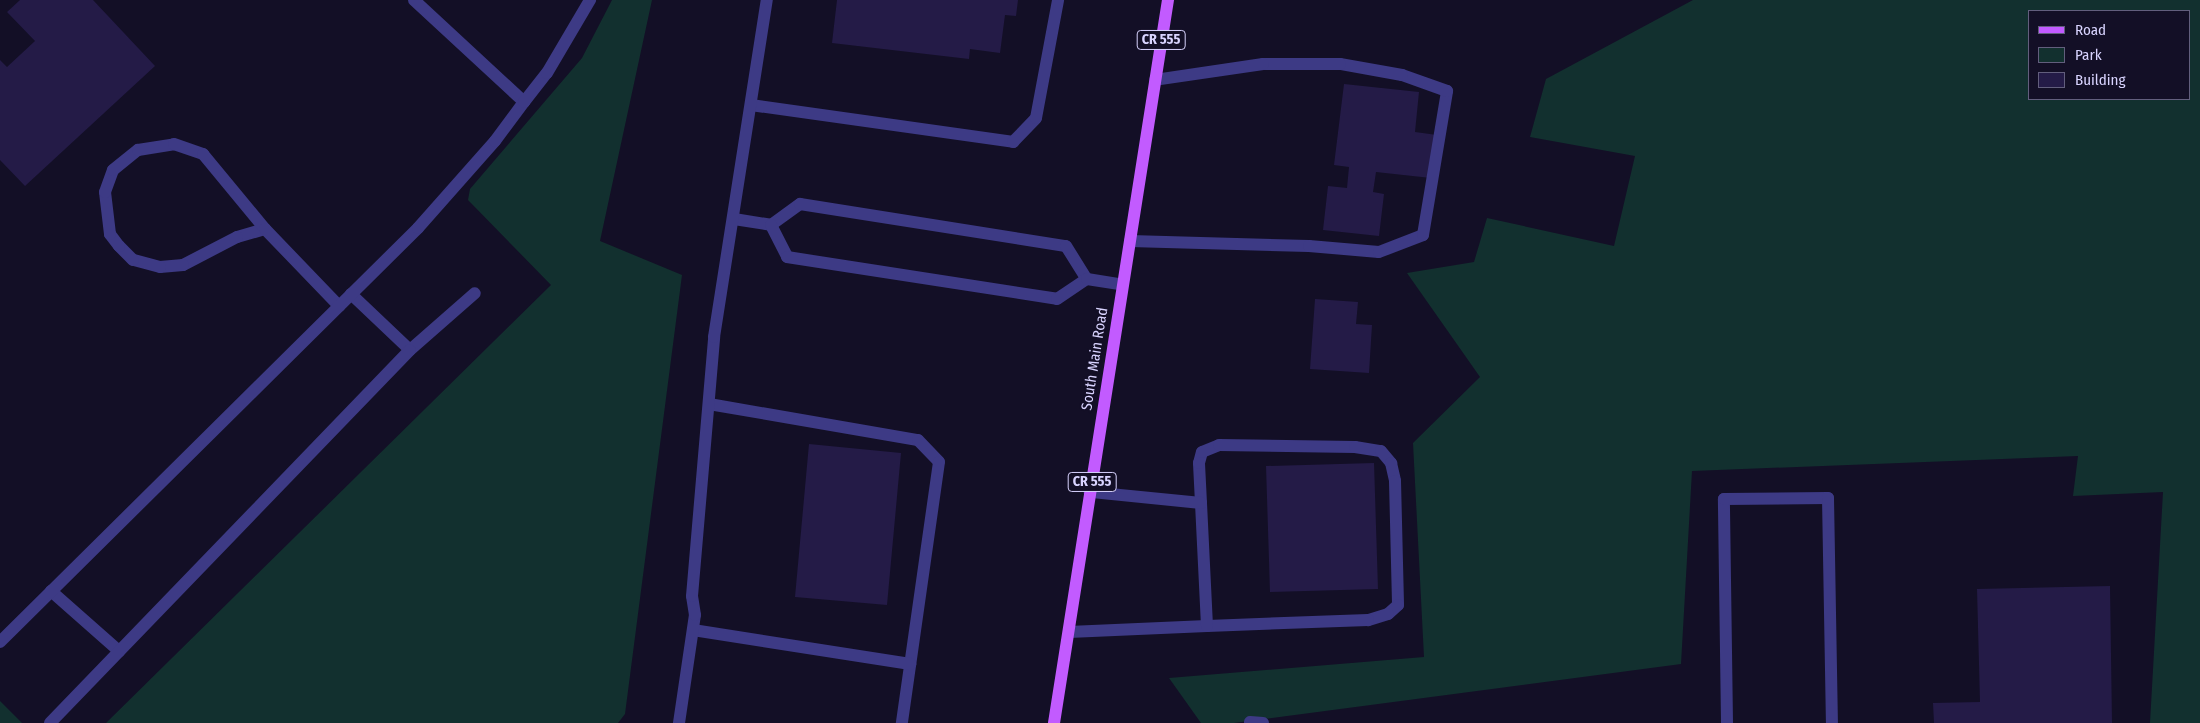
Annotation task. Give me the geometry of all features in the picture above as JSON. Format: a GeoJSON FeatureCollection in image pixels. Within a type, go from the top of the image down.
{"type":"FeatureCollection","features":[{"type":"Feature","properties":{"kind":"main road","name":"South Main Road"},"geometry":{"type":"LineString","coordinates":[[1054,723],[1168,0]]}},
{"type":"Feature","properties":{"kind":"street"},"geometry":{"type":"LineString","coordinates":[[414,0],[524,102]]}},
{"type":"Feature","properties":{"kind":"street"},"geometry":{"type":"LineString","coordinates":[[0,642],[418,228],[495,141],[547,72],[590,0]]}},
{"type":"Feature","properties":{"kind":"street"},"geometry":{"type":"LineString","coordinates":[[679,723],[695,615],[692,596],[714,336],[768,0]]}},
{"type":"Feature","properties":{"kind":"street"},"geometry":{"type":"LineString","coordinates":[[751,105],[1013,142],[1036,118],[1058,0]]}},
{"type":"Feature","properties":{"kind":"street"},"geometry":{"type":"LineString","coordinates":[[1130,241],[1309,246],[1379,252],[1423,235],[1447,90],[1402,75],[1340,64],[1263,64],[1155,80]]}},
{"type":"Feature","properties":{"kind":"street"},"geometry":{"type":"LineString","coordinates":[[265,229],[237,237],[213,252],[182,265],[160,267],[133,260],[110,234],[105,192],[113,170],[138,150],[174,144],[203,154],[265,229],[339,306]]}},
{"type":"Feature","properties":{"kind":"street"},"geometry":{"type":"LineString","coordinates":[[734,219],[771,225],[800,204],[1066,246],[1087,279]]}},
{"type":"Feature","properties":{"kind":"street"},"geometry":{"type":"LineString","coordinates":[[771,225],[788,257],[1057,299],[1087,279],[1123,285]]}},
{"type":"Feature","properties":{"kind":"street"},"geometry":{"type":"LineString","coordinates":[[50,723],[410,350],[475,293]]}},
{"type":"Feature","properties":{"kind":"street"},"geometry":{"type":"LineString","coordinates":[[350,294],[410,350]]}},
{"type":"Feature","properties":{"kind":"street"},"geometry":{"type":"LineString","coordinates":[[709,404],[918,440],[939,462],[902,723]]}},
{"type":"Feature","properties":{"kind":"street"},"geometry":{"type":"LineString","coordinates":[[1069,632],[1368,620],[1388,614],[1398,605],[1395,481],[1390,463],[1381,451],[1355,446],[1219,445],[1202,452],[1199,463],[1200,502],[1207,626]]}},
{"type":"Feature","properties":{"kind":"street"},"geometry":{"type":"LineString","coordinates":[[1090,492],[1200,502]]}},
{"type":"Feature","properties":{"kind":"street"},"geometry":{"type":"LineString","coordinates":[[1727,723],[1724,499],[1828,498],[1832,723]]}},
{"type":"Feature","properties":{"kind":"street"},"geometry":{"type":"LineString","coordinates":[[51,591],[119,651]]}},
{"type":"Feature","properties":{"kind":"street"},"geometry":{"type":"LineString","coordinates":[[693,630],[910,664]]}},
{"type":"Feature","properties":{"kind":"street"},"geometry":{"type":"LineString","coordinates":[[1250,722],[1263,723]]}},
{"type":"Feature","properties":{"kind":"green space"},"geometry":{"type":"Polygon","coordinates":[[[612,0],[652,0],[600,241],[682,275],[625,714],[618,723],[106,723],[551,285],[468,200],[470,189],[582,58],[612,0]]]}},
{"type":"Feature","properties":{"kind":"green space"},"geometry":{"type":"Polygon","coordinates":[[[1693,0],[2200,0],[2200,723],[2150,723],[2163,492],[2073,496],[2078,456],[1692,471],[1681,664],[1234,723],[1201,723],[1169,678],[1424,657],[1413,443],[1480,377],[1407,273],[1474,262],[1487,218],[1614,246],[1635,156],[1530,137],[1546,79],[1693,0]]]}},
{"type":"Feature","properties":{"kind":"green space"},"geometry":{"type":"Polygon","coordinates":[[[0,701],[22,723],[0,723],[0,701]]]}},
{"type":"Feature","properties":{"kind":"building"},"geometry":{"type":"Polygon","coordinates":[[[20,0],[93,0],[155,66],[25,186],[0,160],[0,60],[7,67],[35,41],[7,12],[20,0]]]}},
{"type":"Feature","properties":{"kind":"building"},"geometry":{"type":"Polygon","coordinates":[[[837,0],[1018,0],[1016,16],[1005,15],[1000,53],[970,49],[969,59],[832,43],[837,0]]]}},
{"type":"Feature","properties":{"kind":"building"},"geometry":{"type":"Polygon","coordinates":[[[1344,84],[1419,92],[1415,132],[1437,135],[1431,178],[1376,172],[1373,192],[1384,194],[1379,236],[1323,230],[1328,186],[1347,188],[1349,167],[1334,165],[1344,84]]]}},
{"type":"Feature","properties":{"kind":"building"},"geometry":{"type":"Polygon","coordinates":[[[1315,299],[1358,302],[1356,324],[1372,325],[1369,373],[1310,369],[1315,299]]]}},
{"type":"Feature","properties":{"kind":"building"},"geometry":{"type":"Polygon","coordinates":[[[809,444],[901,453],[887,605],[795,597],[809,444]]]}},
{"type":"Feature","properties":{"kind":"building"},"geometry":{"type":"Polygon","coordinates":[[[1374,463],[1378,589],[1270,592],[1266,466],[1374,463]]]}},
{"type":"Feature","properties":{"kind":"building"},"geometry":{"type":"Polygon","coordinates":[[[2110,586],[2112,723],[1934,723],[1933,703],[1980,702],[1977,589],[2110,586]]]}}]}
